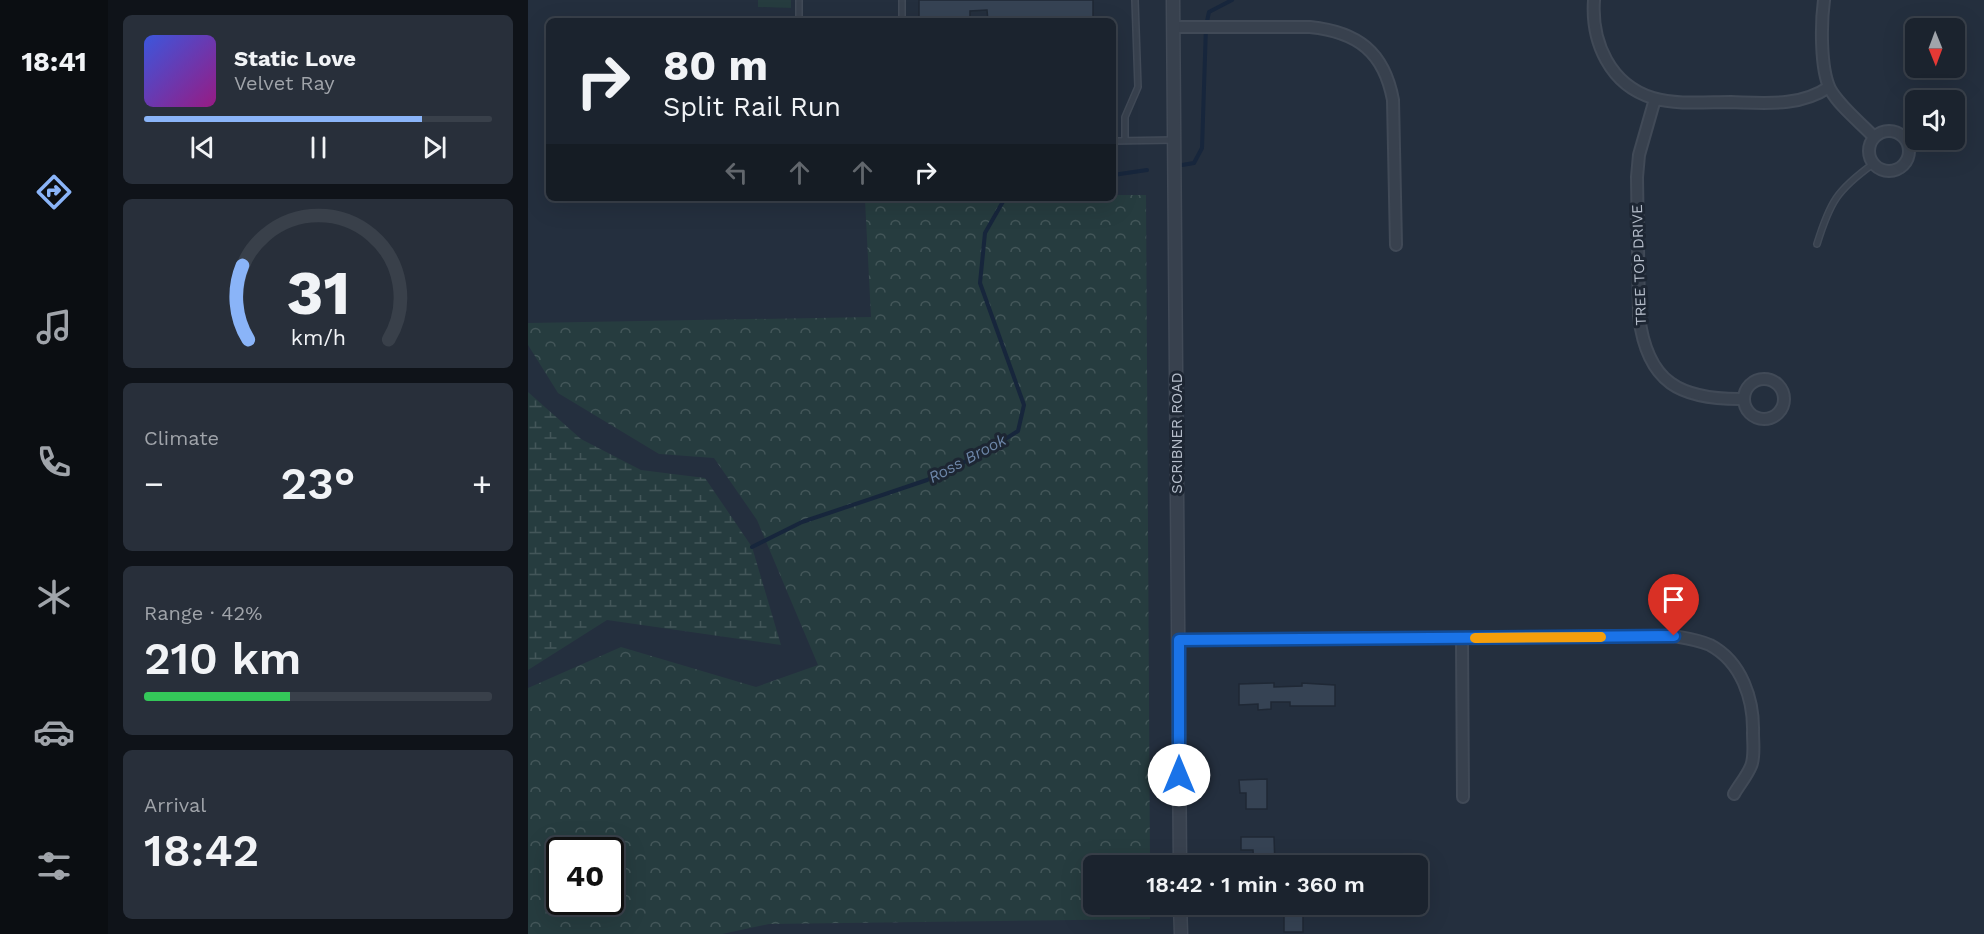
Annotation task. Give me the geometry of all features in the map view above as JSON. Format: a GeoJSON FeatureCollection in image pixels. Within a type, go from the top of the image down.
{"type":"FeatureCollection","features":[{"type":"Feature","properties":{"kind":"street","name":"SCRIBNER ROAD"},"geometry":{"type":"LineString","coordinates":[[1173,0],[1180,855]]}},
{"type":"Feature","properties":{"kind":"street"},"geometry":{"type":"LineString","coordinates":[[1594,0],[1594,28],[1603,55],[1612,69],[1630,87],[1655,99],[1743,103],[1791,102],[1818,95],[1829,87]]}},
{"type":"Feature","properties":{"kind":"street"},"geometry":{"type":"LineString","coordinates":[[1824,0],[1822,40],[1829,87],[1839,102],[1875,137]]}},
{"type":"Feature","properties":{"kind":"street"},"geometry":{"type":"LineString","coordinates":[[1173,27],[1331,29],[1353,37],[1368,48],[1381,64],[1389,81],[1393,100],[1395,246]]}},
{"type":"Feature","properties":{"kind":"street","name":"TREE TOP DRIVE"},"geometry":{"type":"LineString","coordinates":[[1655,99],[1639,155],[1637,177],[1639,316],[1644,344],[1659,371],[1673,385],[1704,398],[1744,399]]}},
{"type":"Feature","properties":{"kind":"street"},"geometry":{"type":"LineString","coordinates":[[1882,132],[1896,132],[1906,140],[1909,152],[1905,164],[1895,171],[1882,170],[1873,164],[1869,148],[1875,137],[1882,132]]}},
{"type":"Feature","properties":{"kind":"street"},"geometry":{"type":"LineString","coordinates":[[1179,640],[1674,636],[1693,639],[1711,646],[1727,659],[1748,691],[1753,710],[1752,764],[1734,794]]}},
{"type":"Feature","properties":{"kind":"street"},"geometry":{"type":"LineString","coordinates":[[1462,638],[1463,797]]}},
{"type":"Feature","properties":{"kind":"street"},"geometry":{"type":"LineString","coordinates":[[1180,915],[1181,934]]}},
{"type":"Feature","properties":{"kind":"lane"},"geometry":{"type":"LineString","coordinates":[[799,0],[799,18]]}},
{"type":"Feature","properties":{"kind":"lane"},"geometry":{"type":"LineString","coordinates":[[902,0],[902,18]]}},
{"type":"Feature","properties":{"kind":"lane"},"geometry":{"type":"LineString","coordinates":[[1125,141],[1125,117],[1138,87],[1135,0]]}},
{"type":"Feature","properties":{"kind":"lane"},"geometry":{"type":"LineString","coordinates":[[1116,141],[1174,140]]}},
{"type":"Feature","properties":{"kind":"lane"},"geometry":{"type":"LineString","coordinates":[[1817,244],[1827,213],[1834,200],[1844,187],[1873,164]]}},
{"type":"Feature","properties":{"kind":"green space"},"geometry":{"type":"Polygon","coordinates":[[[758,0],[791,0],[791,8],[758,7],[758,0]]]}},
{"type":"Feature","properties":{"kind":"green space"},"geometry":{"type":"Polygon","coordinates":[[[1116,195],[1146,195],[1150,855],[1083,855],[1083,915],[1150,915],[1150,919],[769,924],[722,934],[528,934],[528,688],[621,647],[756,687],[818,665],[757,520],[714,458],[659,454],[558,393],[528,345],[528,323],[871,317],[865,201],[1116,201],[1116,195]]]}},
{"type":"Feature","properties":{"kind":"green space"},"geometry":{"type":"Polygon","coordinates":[[[528,392],[581,439],[641,470],[705,478],[752,547],[781,645],[607,620],[528,670],[528,392]]]}},
{"type":"Feature","properties":{"kind":"building"},"geometry":{"type":"Polygon","coordinates":[[[919,0],[1093,0],[1093,18],[988,18],[987,10],[970,11],[970,18],[919,18],[919,0]]]}},
{"type":"Feature","properties":{"kind":"building"},"geometry":{"type":"Polygon","coordinates":[[[1274,683],[1274,687],[1302,686],[1302,683],[1335,685],[1335,706],[1290,706],[1290,702],[1271,702],[1271,709],[1258,710],[1258,704],[1239,705],[1239,684],[1274,683]]]}},
{"type":"Feature","properties":{"kind":"building"},"geometry":{"type":"Polygon","coordinates":[[[1267,779],[1267,809],[1246,809],[1246,793],[1240,793],[1239,780],[1267,779]]]}},
{"type":"Feature","properties":{"kind":"building"},"geometry":{"type":"Polygon","coordinates":[[[1241,837],[1274,837],[1275,855],[1253,855],[1253,850],[1241,850],[1241,837]]]}},
{"type":"Feature","properties":{"kind":"building"},"geometry":{"type":"Polygon","coordinates":[[[1284,915],[1303,915],[1303,932],[1284,932],[1284,915]]]}},
{"type":"Feature","properties":{"kind":"waterway","name":"Ross Brook"},"geometry":{"type":"LineString","coordinates":[[1182,165],[1194,163],[1202,148],[1206,26],[1209,12],[1232,0]]}},
{"type":"Feature","properties":{"kind":"waterway","name":"Ross Brook"},"geometry":{"type":"LineString","coordinates":[[1116,175],[1147,170]]}},
{"type":"Feature","properties":{"kind":"waterway","name":"Ross Brook"},"geometry":{"type":"LineString","coordinates":[[752,547],[802,522],[927,480],[985,452],[1018,431],[1024,405],[980,283],[985,233],[1003,201]]}},
{"type":"Feature","properties":{"kind":"slow traffic"},"geometry":{"type":"LineString","coordinates":[[1475,638],[1601,637]]}},
{"type":"Feature","properties":{"kind":"route"},"geometry":{"type":"LineString","coordinates":[[1179,775],[1179,640],[1674,636]]}}]}
